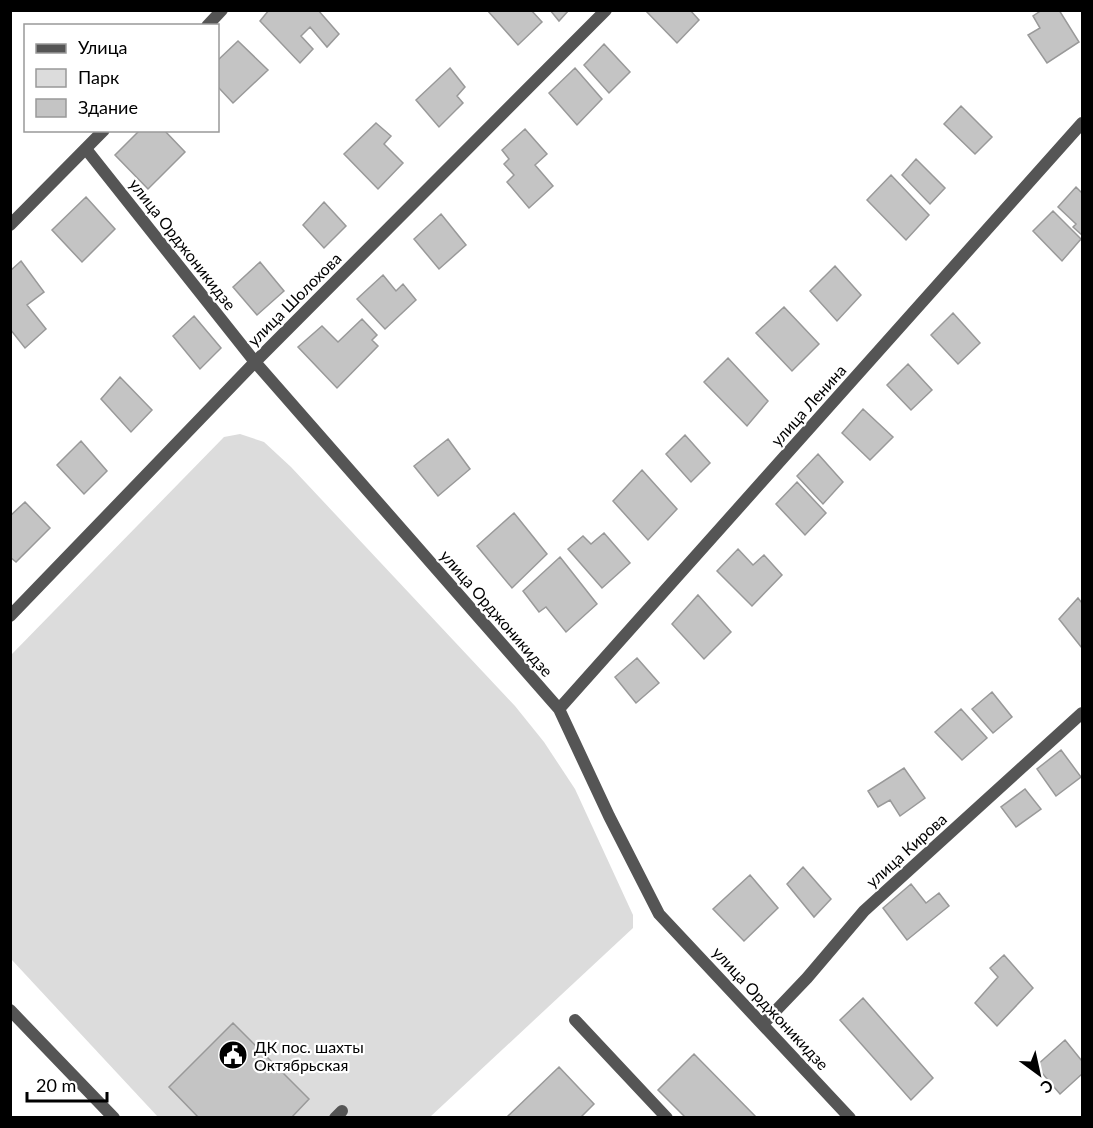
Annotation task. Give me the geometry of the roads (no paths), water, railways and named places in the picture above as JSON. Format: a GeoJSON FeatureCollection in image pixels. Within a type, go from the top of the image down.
{"type":"FeatureCollection","features":[{"type":"Feature","properties":{"kind":"street"},"geometry":{"type":"LineString","coordinates":[[209,24],[222,10]]}},
{"type":"Feature","properties":{"kind":"street","name":"улица Шолохова"},"geometry":{"type":"LineString","coordinates":[[10,616],[255,362],[606,10]]}},
{"type":"Feature","properties":{"kind":"street","name":"улица Ленина"},"geometry":{"type":"LineString","coordinates":[[559,709],[1083,123]]}},
{"type":"Feature","properties":{"kind":"street"},"geometry":{"type":"LineString","coordinates":[[10,225],[102,132]]}},
{"type":"Feature","properties":{"kind":"street","name":"улица Орджоникидзе"},"geometry":{"type":"LineString","coordinates":[[86,149],[255,362],[559,709],[609,816],[660,914],[764,1023],[850,1118]]}},
{"type":"Feature","properties":{"kind":"street","name":"улица Кирова"},"geometry":{"type":"LineString","coordinates":[[764,1023],[807,978],[864,911],[1083,713]]}},
{"type":"Feature","properties":{"kind":"street"},"geometry":{"type":"LineString","coordinates":[[10,1010],[114,1118]]}},
{"type":"Feature","properties":{"kind":"street"},"geometry":{"type":"LineString","coordinates":[[575,1020],[667,1118]]}},
{"type":"Feature","properties":{"kind":"place","name":"ДК пос. шахты Октябрьская"},"geometry":{"type":"Point","coordinates":[233,1055]}}]}
